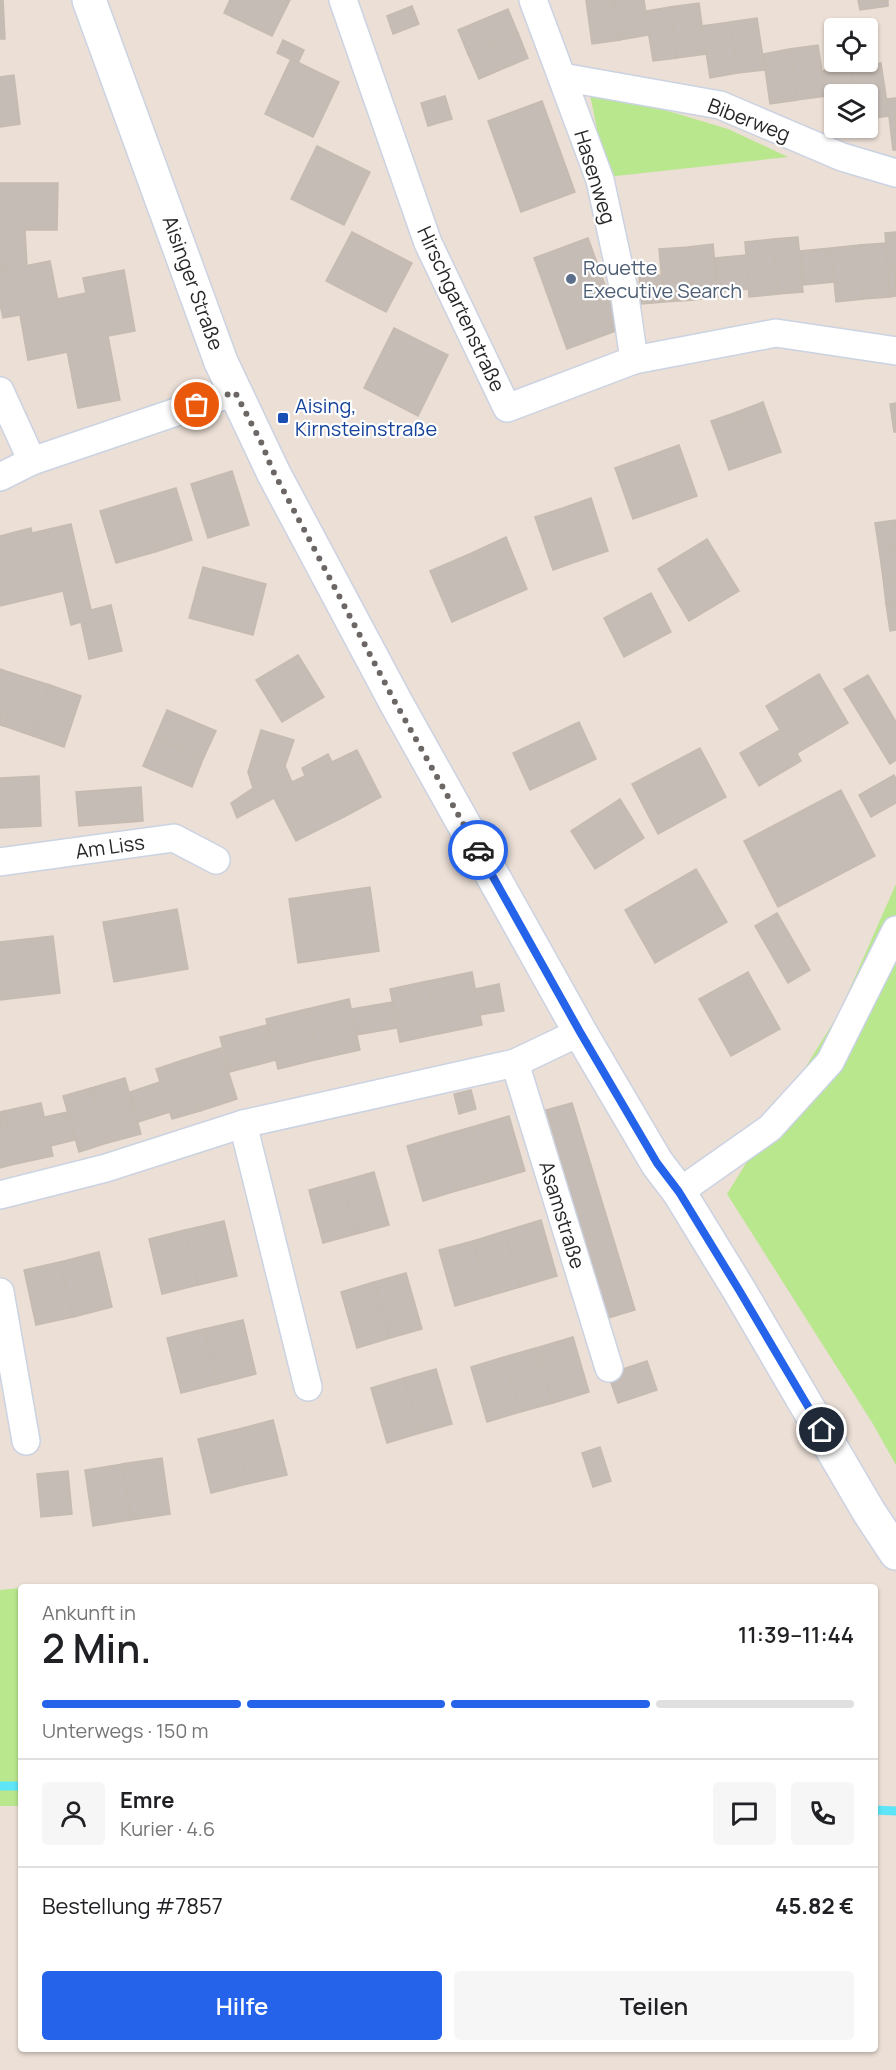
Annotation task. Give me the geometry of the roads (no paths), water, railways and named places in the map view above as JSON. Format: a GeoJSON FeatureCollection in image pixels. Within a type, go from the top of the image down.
{"type":"FeatureCollection","features":[{"type":"Feature","properties":{"kind":"main road","name":"Aisinger Straße"},"geometry":{"type":"LineString","coordinates":[[89,0],[221,362],[272,469],[395,702],[580,1032],[657,1163],[679,1192],[896,1554]]}},
{"type":"Feature","properties":{"kind":"street","name":"Hirschgartenstraße"},"geometry":{"type":"LineString","coordinates":[[343,0],[428,243],[507,408],[634,360],[776,333],[896,351]]}},
{"type":"Feature","properties":{"kind":"street","name":"Hasenweg"},"geometry":{"type":"LineString","coordinates":[[532,0],[600,180],[624,290],[634,360]]}},
{"type":"Feature","properties":{"kind":"street","name":"Biberweg"},"geometry":{"type":"LineString","coordinates":[[562,77],[720,105],[842,158],[896,173]]}},
{"type":"Feature","properties":{"kind":"street"},"geometry":{"type":"LineString","coordinates":[[0,391],[32,461]]}},
{"type":"Feature","properties":{"kind":"street"},"geometry":{"type":"LineString","coordinates":[[0,477],[32,461],[235,392]]}},
{"type":"Feature","properties":{"kind":"street","name":"Am Liss"},"geometry":{"type":"LineString","coordinates":[[0,862],[174,838],[216,860]]}},
{"type":"Feature","properties":{"kind":"street"},"geometry":{"type":"LineString","coordinates":[[679,1192],[770,1128],[830,1062],[896,930]]}},
{"type":"Feature","properties":{"kind":"street"},"geometry":{"type":"LineString","coordinates":[[0,1195],[106,1168],[243,1124],[515,1063],[580,1032]]}},
{"type":"Feature","properties":{"kind":"street","name":"Asamstraße"},"geometry":{"type":"LineString","coordinates":[[515,1063],[609,1368]]}},
{"type":"Feature","properties":{"kind":"street"},"geometry":{"type":"LineString","coordinates":[[243,1124],[308,1387]]}},
{"type":"Feature","properties":{"kind":"street"},"geometry":{"type":"LineString","coordinates":[[0,1292],[26,1441]]}},
{"type":"Feature","properties":{"kind":"waterway"},"geometry":{"type":"LineString","coordinates":[[0,1786],[18,1786]]}},
{"type":"Feature","properties":{"kind":"waterway"},"geometry":{"type":"LineString","coordinates":[[878,1810],[896,1811]]}},
{"type":"Feature","properties":{"kind":"place","name":"Rouette Executive Search"},"geometry":{"type":"Point","coordinates":[571,279]}},
{"type":"Feature","properties":{"kind":"place","name":"Aising, Kirnsteinstraße"},"geometry":{"type":"Point","coordinates":[283,418]}}]}
